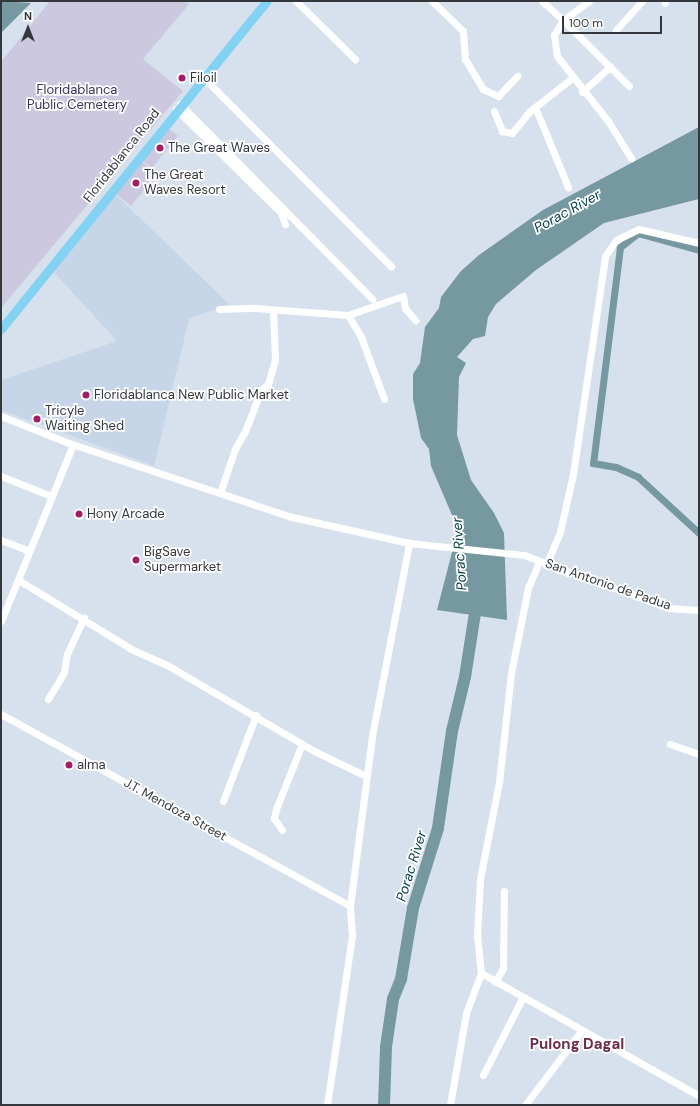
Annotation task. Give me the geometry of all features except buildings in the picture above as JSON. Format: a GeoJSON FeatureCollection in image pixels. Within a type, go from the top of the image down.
{"type":"FeatureCollection","features":[{"type":"Feature","properties":{"kind":"main road","name":"Floridablanca Road"},"geometry":{"type":"LineString","coordinates":[[1,329],[178,107],[267,1]]}},
{"type":"Feature","properties":{"kind":"street"},"geometry":{"type":"LineString","coordinates":[[296,1],[355,59]]}},
{"type":"Feature","properties":{"kind":"street"},"geometry":{"type":"LineString","coordinates":[[432,1],[463,31],[465,59],[483,89],[498,96],[517,76]]}},
{"type":"Feature","properties":{"kind":"street"},"geometry":{"type":"LineString","coordinates":[[542,1],[629,86]]}},
{"type":"Feature","properties":{"kind":"street"},"geometry":{"type":"LineString","coordinates":[[589,1],[563,20],[554,34],[557,56],[582,92],[608,121],[631,158]]}},
{"type":"Feature","properties":{"kind":"street"},"geometry":{"type":"LineString","coordinates":[[616,30],[642,1]]}},
{"type":"Feature","properties":{"kind":"street"},"geometry":{"type":"LineString","coordinates":[[582,92],[610,67]]}},
{"type":"Feature","properties":{"kind":"street"},"geometry":{"type":"LineString","coordinates":[[203,77],[391,266]]}},
{"type":"Feature","properties":{"kind":"street"},"geometry":{"type":"LineString","coordinates":[[494,111],[502,131],[507,134],[512,133],[535,107],[572,78]]}},
{"type":"Feature","properties":{"kind":"street"},"geometry":{"type":"LineString","coordinates":[[178,107],[281,213],[285,224]]}},
{"type":"Feature","properties":{"kind":"street"},"geometry":{"type":"LineString","coordinates":[[178,107],[372,299]]}},
{"type":"Feature","properties":{"kind":"street"},"geometry":{"type":"LineString","coordinates":[[535,107],[568,187]]}},
{"type":"Feature","properties":{"kind":"street"},"geometry":{"type":"LineString","coordinates":[[450,1105],[466,1013],[481,973],[477,935],[480,879],[499,782],[511,673],[528,588],[560,532],[573,474],[605,256],[616,240],[639,228],[699,243]]}},
{"type":"Feature","properties":{"kind":"street"},"geometry":{"type":"LineString","coordinates":[[219,309],[273,310],[348,315],[403,296],[406,308],[415,320]]}},
{"type":"Feature","properties":{"kind":"street"},"geometry":{"type":"LineString","coordinates":[[220,493],[235,449],[246,429],[261,390],[268,384],[274,360],[273,310]]}},
{"type":"Feature","properties":{"kind":"street"},"geometry":{"type":"LineString","coordinates":[[348,315],[361,337],[384,399]]}},
{"type":"Feature","properties":{"kind":"street","name":"San Antonio de Padua"},"geometry":{"type":"LineString","coordinates":[[1,416],[73,445],[292,517],[409,543],[518,554],[542,564],[669,608],[699,610]]}},
{"type":"Feature","properties":{"kind":"street"},"geometry":{"type":"LineString","coordinates":[[1,621],[20,581],[29,551],[73,445]]}},
{"type":"Feature","properties":{"kind":"street"},"geometry":{"type":"LineString","coordinates":[[1,476],[51,496]]}},
{"type":"Feature","properties":{"kind":"street"},"geometry":{"type":"LineString","coordinates":[[1,540],[29,551]]}},
{"type":"Feature","properties":{"kind":"street"},"geometry":{"type":"LineString","coordinates":[[327,1105],[352,936],[350,906],[366,776],[409,543]]}},
{"type":"Feature","properties":{"kind":"street"},"geometry":{"type":"LineString","coordinates":[[20,581],[84,618],[133,650],[167,665],[256,715],[302,744],[366,776]]}},
{"type":"Feature","properties":{"kind":"street"},"geometry":{"type":"LineString","coordinates":[[48,699],[64,672],[67,654],[84,618]]}},
{"type":"Feature","properties":{"kind":"street","name":"J.T. Mendoza Street"},"geometry":{"type":"LineString","coordinates":[[1,714],[350,906]]}},
{"type":"Feature","properties":{"kind":"street"},"geometry":{"type":"LineString","coordinates":[[224,801],[256,715]]}},
{"type":"Feature","properties":{"kind":"street"},"geometry":{"type":"LineString","coordinates":[[282,830],[274,818],[276,809],[302,744]]}},
{"type":"Feature","properties":{"kind":"street"},"geometry":{"type":"LineString","coordinates":[[670,744],[699,754]]}},
{"type":"Feature","properties":{"kind":"street"},"geometry":{"type":"LineString","coordinates":[[495,982],[503,966],[504,891]]}},
{"type":"Feature","properties":{"kind":"street"},"geometry":{"type":"LineString","coordinates":[[481,973],[699,1096]]}},
{"type":"Feature","properties":{"kind":"street"},"geometry":{"type":"LineString","coordinates":[[483,1075],[523,997]]}},
{"type":"Feature","properties":{"kind":"street"},"geometry":{"type":"LineString","coordinates":[[525,1105],[581,1030]]}},
{"type":"Feature","properties":{"kind":"shaded area"},"geometry":{"type":"Polygon","coordinates":[[[114,193],[229,304],[189,319],[154,466],[1,410],[1,380],[117,341],[51,269],[114,193]]]}},
{"type":"Feature","properties":{"kind":"green space","name":"Floridablanca Public Cemetery"},"geometry":{"type":"Polygon","coordinates":[[[50,1],[185,1],[189,4],[143,59],[183,91],[1,308],[1,62],[50,1]]]}},
{"type":"Feature","properties":{"kind":"green space","name":"The Great Waves"},"geometry":{"type":"Polygon","coordinates":[[[167,127],[178,136],[152,168],[141,160],[167,127]]]}},
{"type":"Feature","properties":{"kind":"green space","name":"The Great Waves Resort"},"geometry":{"type":"Polygon","coordinates":[[[141,161],[157,174],[131,206],[115,193],[141,161]]]}},
{"type":"Feature","properties":{"kind":"water"},"geometry":{"type":"Polygon","coordinates":[[[1,1],[31,3],[1,33],[1,1]]]}},
{"type":"Feature","properties":{"kind":"water"},"geometry":{"type":"Polygon","coordinates":[[[699,127],[699,199],[604,223],[536,270],[496,304],[488,317],[485,336],[473,339],[457,357],[466,363],[459,377],[457,435],[471,480],[494,513],[504,533],[507,620],[437,610],[458,529],[431,466],[429,449],[421,438],[413,399],[413,374],[420,363],[425,327],[439,308],[441,297],[461,271],[479,255],[543,210],[699,127]]]}},
{"type":"Feature","properties":{"kind":"waterway"},"geometry":{"type":"LineString","coordinates":[[699,250],[638,233],[620,247],[593,463],[616,467],[638,477],[699,533]]}},
{"type":"Feature","properties":{"kind":"waterway","name":"Porac River"},"geometry":{"type":"LineString","coordinates":[[384,1105],[386,1047],[393,999],[401,979],[413,908],[438,828],[452,731],[465,677],[477,600]]}},
{"type":"Feature","properties":{"kind":"place","name":"Filoil"},"geometry":{"type":"Point","coordinates":[182,78]}},
{"type":"Feature","properties":{"kind":"place","name":"The Great Waves"},"geometry":{"type":"Point","coordinates":[160,148]}},
{"type":"Feature","properties":{"kind":"place","name":"The Great Waves Resort"},"geometry":{"type":"Point","coordinates":[136,183]}},
{"type":"Feature","properties":{"kind":"place","name":"Floridablanca New Public Market"},"geometry":{"type":"Point","coordinates":[86,395]}},
{"type":"Feature","properties":{"kind":"place","name":"Tricyle Waiting Shed"},"geometry":{"type":"Point","coordinates":[37,419]}},
{"type":"Feature","properties":{"kind":"place","name":"Hony Arcade"},"geometry":{"type":"Point","coordinates":[79,514]}},
{"type":"Feature","properties":{"kind":"place","name":"BigSave Supermarket"},"geometry":{"type":"Point","coordinates":[136,560]}},
{"type":"Feature","properties":{"kind":"place","name":"alma"},"geometry":{"type":"Point","coordinates":[69,765]}},
{"type":"Feature","properties":{"kind":"district","name":"Pulong Dagal"},"geometry":{"type":"Point","coordinates":[577,1045]}}]}
